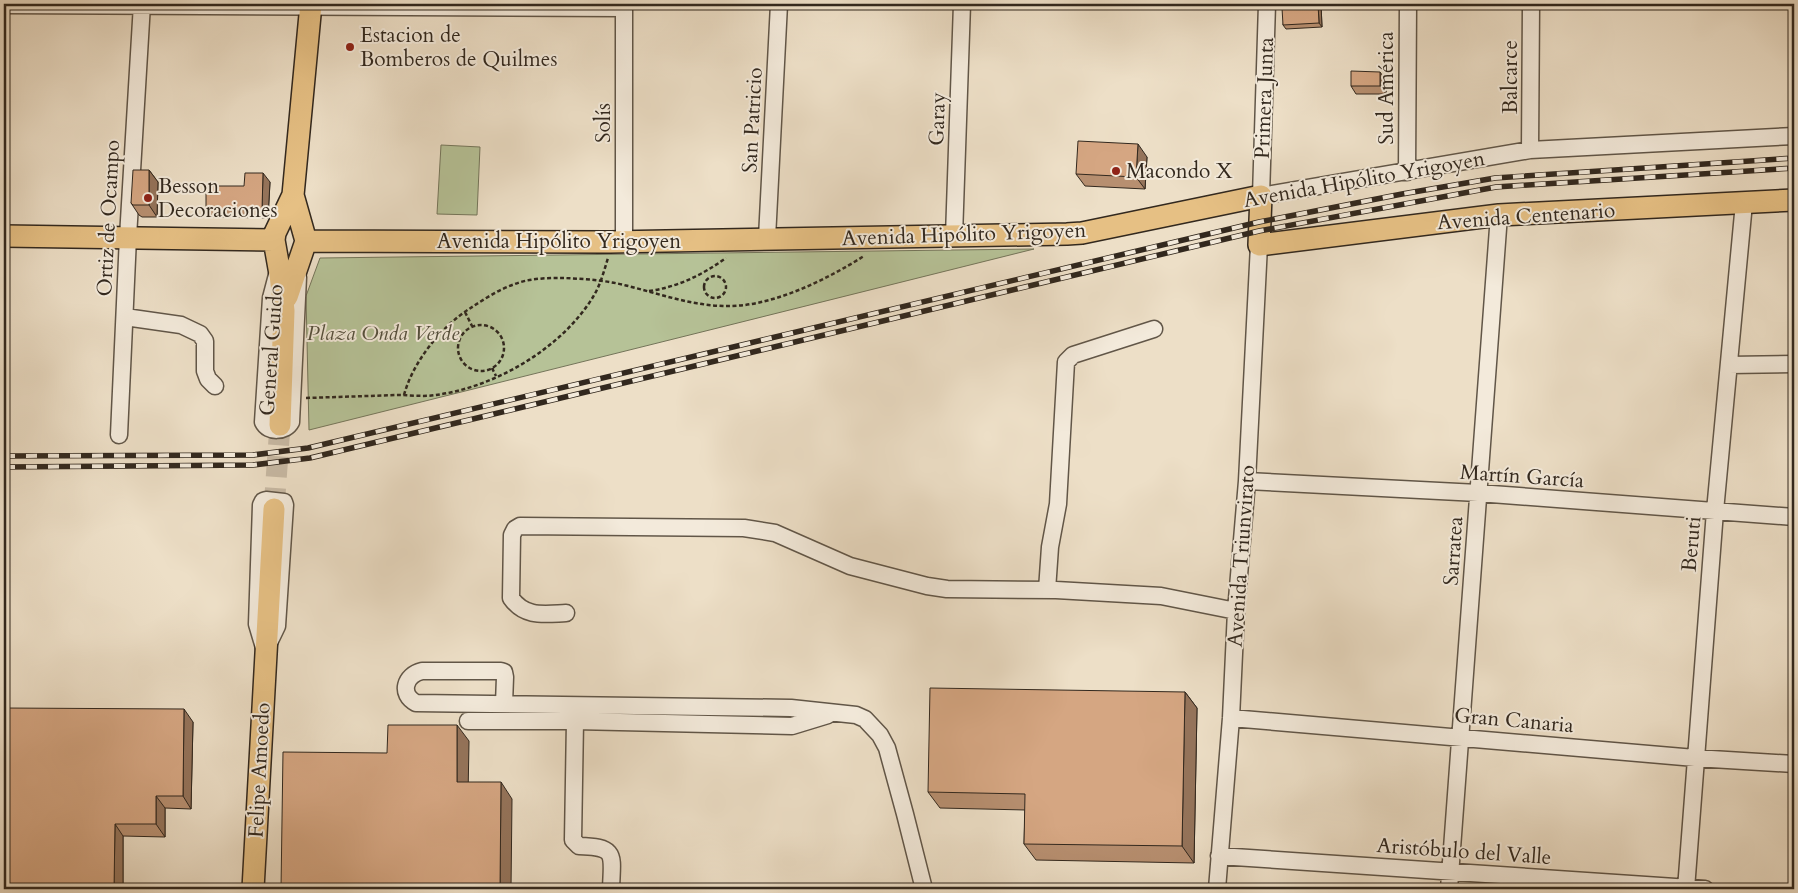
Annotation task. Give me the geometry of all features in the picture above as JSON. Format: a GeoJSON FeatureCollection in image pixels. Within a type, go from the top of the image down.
{"type":"FeatureCollection","features":[{"type":"Feature","properties":{"kind":"main road"},"geometry":{"type":"LineString","coordinates":[[306,241],[294,195],[311,5]]}},
{"type":"Feature","properties":{"kind":"main road"},"geometry":{"type":"LineString","coordinates":[[4,236],[274,240],[278,227],[294,195]]}},
{"type":"Feature","properties":{"kind":"main road","name":"Avenida Hipólito Yrigoyen"},"geometry":{"type":"LineString","coordinates":[[306,241],[617,242],[1082,233],[1261,196]]}},
{"type":"Feature","properties":{"kind":"main road","name":"Primera Junta"},"geometry":{"type":"LineString","coordinates":[[1259,222],[1261,196]]}},
{"type":"Feature","properties":{"kind":"main road","name":"Avenida Centenario"},"geometry":{"type":"LineString","coordinates":[[1259,245],[1499,215],[1794,200]]}},
{"type":"Feature","properties":{"kind":"main road","name":"Avenida Triunvirato"},"geometry":{"type":"LineString","coordinates":[[1259,222],[1259,245]]}},
{"type":"Feature","properties":{"kind":"main road","name":"General Guido"},"geometry":{"type":"LineString","coordinates":[[274,240],[288,266]]}},
{"type":"Feature","properties":{"kind":"main road","name":"General Guido"},"geometry":{"type":"LineString","coordinates":[[280,425],[284,311],[288,266],[306,241]]}},
{"type":"Feature","properties":{"kind":"main road","name":"Felipe Amoedo"},"geometry":{"type":"LineString","coordinates":[[253,889],[274,510]]}},
{"type":"Feature","properties":{"kind":"street"},"geometry":{"type":"LineString","coordinates":[[4,6],[142,4],[624,6]]}},
{"type":"Feature","properties":{"kind":"street","name":"Ortiz de Ocampo"},"geometry":{"type":"LineString","coordinates":[[119,435],[128,237],[142,4]]}},
{"type":"Feature","properties":{"kind":"street","name":"San Patricio"},"geometry":{"type":"LineString","coordinates":[[767,238],[779,4]]}},
{"type":"Feature","properties":{"kind":"street","name":"Garay"},"geometry":{"type":"LineString","coordinates":[[954,236],[962,4]]}},
{"type":"Feature","properties":{"kind":"street","name":"Primera Junta"},"geometry":{"type":"LineString","coordinates":[[1261,196],[1267,4]]}},
{"type":"Feature","properties":{"kind":"street","name":"Sud América"},"geometry":{"type":"LineString","coordinates":[[1407,172],[1408,4]]}},
{"type":"Feature","properties":{"kind":"street","name":"Balcarce"},"geometry":{"type":"LineString","coordinates":[[1530,150],[1531,4]]}},
{"type":"Feature","properties":{"kind":"street","name":"Solís"},"geometry":{"type":"LineString","coordinates":[[617,242],[624,6]]}},
{"type":"Feature","properties":{"kind":"street","name":"Avenida Hipólito Yrigoyen"},"geometry":{"type":"LineString","coordinates":[[1261,196],[1530,150],[1794,136]]}},
{"type":"Feature","properties":{"kind":"street","name":"Beruti"},"geometry":{"type":"LineString","coordinates":[[1686,889],[1715,511],[1744,203]]}},
{"type":"Feature","properties":{"kind":"street","name":"Sarratea"},"geometry":{"type":"LineString","coordinates":[[1449,889],[1499,215]]}},
{"type":"Feature","properties":{"kind":"street","name":"Avenida Triunvirato"},"geometry":{"type":"LineString","coordinates":[[1217,889],[1247,481],[1259,245]]}},
{"type":"Feature","properties":{"kind":"street","name":"General Guido"},"geometry":{"type":"LineString","coordinates":[[288,266],[298,282],[291,422],[284,430],[270,429],[263,422],[271,298],[288,266]]}},
{"type":"Feature","properties":{"kind":"street"},"geometry":{"type":"LineString","coordinates":[[125,316],[181,325],[200,334],[205,341],[205,371],[215,386]]}},
{"type":"Feature","properties":{"kind":"street"},"geometry":{"type":"LineString","coordinates":[[1047,590],[1050,547],[1058,504],[1067,359],[1073,355],[1154,329]]}},
{"type":"Feature","properties":{"kind":"street"},"geometry":{"type":"LineString","coordinates":[[1729,365],[1794,364]]}},
{"type":"Feature","properties":{"kind":"street","name":"Martín García"},"geometry":{"type":"LineString","coordinates":[[1247,481],[1478,493],[1794,517]]}},
{"type":"Feature","properties":{"kind":"street","name":"Felipe Amoedo"},"geometry":{"type":"LineString","coordinates":[[266,500],[281,501],[285,505],[277,626],[265,651],[256,624],[261,505],[266,500]]}},
{"type":"Feature","properties":{"kind":"street"},"geometry":{"type":"LineString","coordinates":[[566,613],[530,614],[519,607],[511,598],[512,535],[515,529],[520,526],[761,529],[792,539],[850,566],[911,583],[947,589],[1047,590],[1161,596],[1236,611]]}},
{"type":"Feature","properties":{"kind":"street"},"geometry":{"type":"LineString","coordinates":[[504,704],[505,677],[504,672],[501,671],[422,671],[407,681],[408,697],[416,703],[791,708],[856,715],[865,719],[880,735],[887,748],[924,889]]}},
{"type":"Feature","properties":{"kind":"street"},"geometry":{"type":"LineString","coordinates":[[468,721],[575,721],[792,726],[840,712]]}},
{"type":"Feature","properties":{"kind":"street","name":"Gran Canaria"},"geometry":{"type":"LineString","coordinates":[[1231,718],[1460,736],[1695,758],[1794,764]]}},
{"type":"Feature","properties":{"kind":"street"},"geometry":{"type":"LineString","coordinates":[[575,721],[573,840],[579,846],[604,848],[609,854],[612,861],[611,889]]}},
{"type":"Feature","properties":{"kind":"street","name":"Aristóbulo del Valle"},"geometry":{"type":"LineString","coordinates":[[1219,856],[1705,889]]}},
{"type":"Feature","properties":{"kind":"path"},"geometry":{"type":"LineString","coordinates":[[648,291],[661,290],[688,282],[730,256],[744,239]]}},
{"type":"Feature","properties":{"kind":"path"},"geometry":{"type":"LineString","coordinates":[[292,398],[439,395],[474,385],[512,370],[539,354],[561,335],[593,297],[617,242]]}},
{"type":"Feature","properties":{"kind":"path"},"geometry":{"type":"LineString","coordinates":[[404,395],[415,369],[445,328],[465,312],[515,283],[540,278],[601,281],[684,300],[715,305],[744,305],[806,287],[832,275],[864,256]]}},
{"type":"Feature","properties":{"kind":"path"},"geometry":{"type":"LineString","coordinates":[[710,268],[712,275]]}},
{"type":"Feature","properties":{"kind":"path"},"geometry":{"type":"LineString","coordinates":[[712,275],[723,279],[726,286],[724,293],[719,298],[708,296],[704,290],[704,283],[712,275]]}},
{"type":"Feature","properties":{"kind":"path"},"geometry":{"type":"LineString","coordinates":[[715,298],[715,305]]}},
{"type":"Feature","properties":{"kind":"path"},"geometry":{"type":"LineString","coordinates":[[465,312],[472,326]]}},
{"type":"Feature","properties":{"kind":"path"},"geometry":{"type":"LineString","coordinates":[[488,325],[495,329],[503,340],[503,355],[500,361],[492,368],[480,371],[472,369],[465,365],[460,358],[458,342],[462,335],[472,326],[488,325]]}},
{"type":"Feature","properties":{"kind":"path"},"geometry":{"type":"LineString","coordinates":[[492,368],[496,376]]}},
{"type":"Feature","properties":{"kind":"green space"},"geometry":{"type":"Polygon","coordinates":[[[441,145],[480,147],[477,215],[437,214],[441,145]]]}},
{"type":"Feature","properties":{"kind":"green space","name":"Plaza Onda Verde"},"geometry":{"type":"Polygon","coordinates":[[[1034,249],[309,430],[306,296],[320,258],[1034,249]]]}},
{"type":"Feature","properties":{"kind":"building"},"geometry":{"type":"Polygon","coordinates":[[[1286,4],[1318,4],[1319,23],[1283,25],[1282,8],[1286,4]]]}},
{"type":"Feature","properties":{"kind":"building"},"geometry":{"type":"Polygon","coordinates":[[[1351,71],[1380,72],[1380,86],[1351,86],[1351,71]]]}},
{"type":"Feature","properties":{"kind":"building"},"geometry":{"type":"Polygon","coordinates":[[[1078,141],[1138,144],[1136,177],[1076,174],[1078,141]]]}},
{"type":"Feature","properties":{"kind":"building"},"geometry":{"type":"Polygon","coordinates":[[[133,170],[149,170],[149,205],[133,205],[131,203],[133,170]]]}},
{"type":"Feature","properties":{"kind":"building"},"geometry":{"type":"Polygon","coordinates":[[[245,173],[263,173],[262,210],[206,209],[206,186],[244,186],[245,173]]]}},
{"type":"Feature","properties":{"kind":"building"},"geometry":{"type":"Polygon","coordinates":[[[930,688],[1185,692],[1182,846],[1024,844],[1025,794],[928,792],[930,688]]]}},
{"type":"Feature","properties":{"kind":"building"},"geometry":{"type":"Polygon","coordinates":[[[4,708],[184,709],[183,796],[156,796],[156,824],[115,824],[114,889],[4,889],[4,708]]]}},
{"type":"Feature","properties":{"kind":"building"},"geometry":{"type":"Polygon","coordinates":[[[388,725],[457,725],[457,782],[501,782],[500,889],[281,889],[283,752],[387,753],[388,725]]]}},
{"type":"Feature","properties":{"kind":"tunnel"},"geometry":{"type":"LineString","coordinates":[[274,509],[280,425]]}},
{"type":"Feature","properties":{"kind":"railway"},"geometry":{"type":"LineString","coordinates":[[4,456],[253,455],[308,448],[1259,222],[1402,194],[1495,178],[1794,158]]}},
{"type":"Feature","properties":{"kind":"railway"},"geometry":{"type":"LineString","coordinates":[[4,467],[253,465],[310,458],[1259,231],[1496,187],[1794,168]]}},
{"type":"Feature","properties":{"kind":"place","name":"Estacion de Bomberos de Quilmes"},"geometry":{"type":"Point","coordinates":[350,47]}},
{"type":"Feature","properties":{"kind":"place","name":"Macondo X"},"geometry":{"type":"Point","coordinates":[1116,171]}},
{"type":"Feature","properties":{"kind":"place","name":"Besson Decoraciones"},"geometry":{"type":"Point","coordinates":[148,198]}}]}
